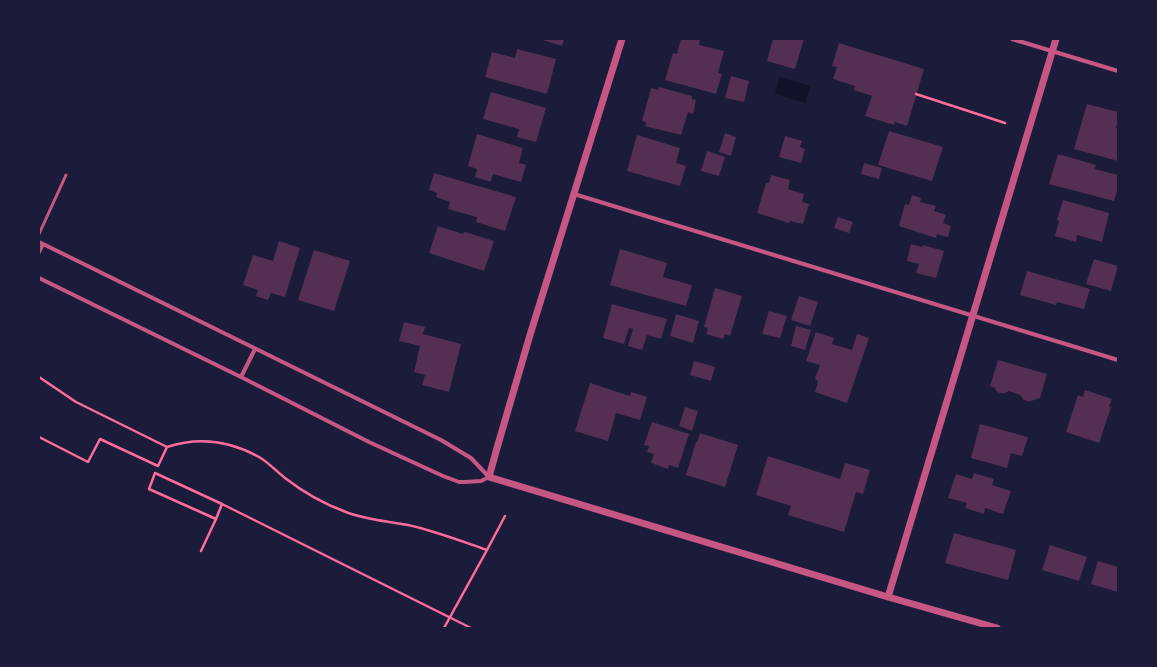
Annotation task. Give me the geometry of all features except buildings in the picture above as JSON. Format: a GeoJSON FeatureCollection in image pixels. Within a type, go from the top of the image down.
{"type":"FeatureCollection","features":[{"type":"Feature","properties":{"kind":"street"},"geometry":{"type":"LineString","coordinates":[[489,478],[496,448],[523,357],[622,39]]}},
{"type":"Feature","properties":{"kind":"street"},"geometry":{"type":"LineString","coordinates":[[1012,39],[1118,71]]}},
{"type":"Feature","properties":{"kind":"street"},"geometry":{"type":"LineString","coordinates":[[888,597],[1056,39]]}},
{"type":"Feature","properties":{"kind":"street"},"geometry":{"type":"LineString","coordinates":[[574,194],[1118,360]]}},
{"type":"Feature","properties":{"kind":"street"},"geometry":{"type":"LineString","coordinates":[[39,252],[41,243],[441,440],[471,458],[489,478],[997,628]]}},
{"type":"Feature","properties":{"kind":"street"},"geometry":{"type":"LineString","coordinates":[[39,278],[241,377],[369,442],[443,476],[459,482],[481,481],[489,478]]}},
{"type":"Feature","properties":{"kind":"street"},"geometry":{"type":"LineString","coordinates":[[241,377],[255,349]]}},
{"type":"Feature","properties":{"kind":"lane"},"geometry":{"type":"LineString","coordinates":[[39,234],[66,175]]}},
{"type":"Feature","properties":{"kind":"path"},"geometry":{"type":"LineString","coordinates":[[916,94],[1005,123]]}},
{"type":"Feature","properties":{"kind":"path"},"geometry":{"type":"LineString","coordinates":[[39,377],[76,402],[167,446],[204,441],[225,444],[259,457],[302,489],[326,503],[346,512],[371,520],[425,529],[487,550]]}},
{"type":"Feature","properties":{"kind":"path"},"geometry":{"type":"LineString","coordinates":[[39,437],[88,462],[100,439],[158,466],[167,446]]}},
{"type":"Feature","properties":{"kind":"path"},"geometry":{"type":"LineString","coordinates":[[216,519],[149,489],[155,473],[222,504],[471,628]]}},
{"type":"Feature","properties":{"kind":"path"},"geometry":{"type":"LineString","coordinates":[[201,551],[222,504]]}},
{"type":"Feature","properties":{"kind":"path"},"geometry":{"type":"LineString","coordinates":[[444,628],[505,516]]}},
{"type":"Feature","properties":{"kind":"shaded area"},"geometry":{"type":"Polygon","coordinates":[[[780,77],[810,86],[805,103],[775,94],[780,77]]]}}]}
